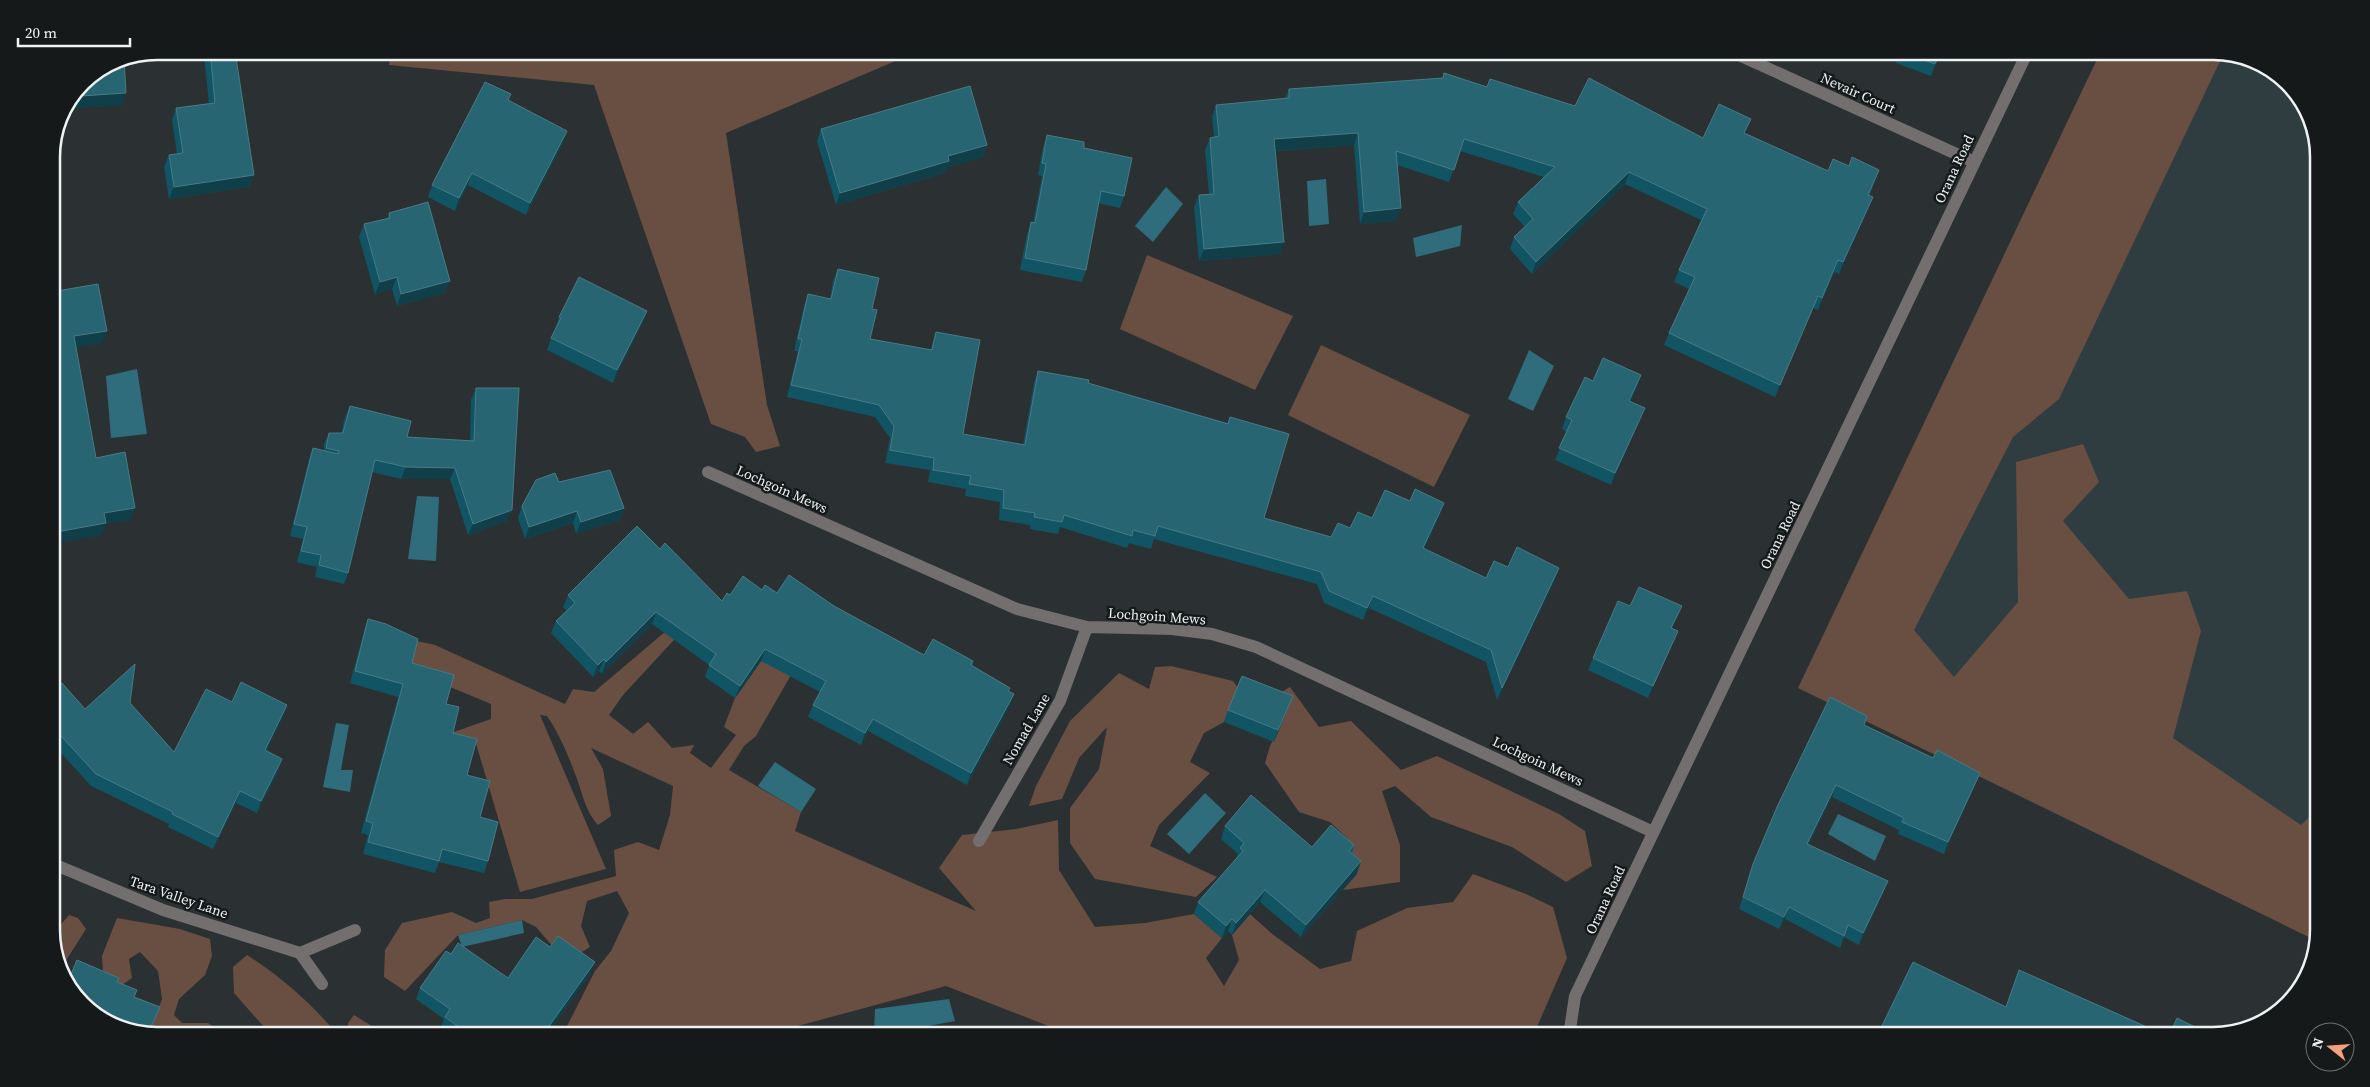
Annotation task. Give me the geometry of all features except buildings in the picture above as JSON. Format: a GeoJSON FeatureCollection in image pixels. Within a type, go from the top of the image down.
{"type":"FeatureCollection","features":[{"type":"Feature","properties":{"kind":"street","name":"Nevair Court"},"geometry":{"type":"LineString","coordinates":[[1750,60],[1974,162]]}},
{"type":"Feature","properties":{"kind":"street","name":"Orana Road"},"geometry":{"type":"LineString","coordinates":[[1569,1027],[1575,996],[2024,60]]}},
{"type":"Feature","properties":{"kind":"street","name":"Lochgoin Mews"},"geometry":{"type":"LineString","coordinates":[[708,472],[1017,609],[1087,627],[1172,629],[1212,634],[1256,647],[1653,832]]}},
{"type":"Feature","properties":{"kind":"street","name":"Nomad Lane"},"geometry":{"type":"LineString","coordinates":[[979,841],[1060,701],[1087,627]]}},
{"type":"Feature","properties":{"kind":"street","name":"Tara Valley Lane"},"geometry":{"type":"LineString","coordinates":[[60,866],[163,910],[300,953]]}},
{"type":"Feature","properties":{"kind":"street"},"geometry":{"type":"LineString","coordinates":[[322,984],[300,953],[355,930]]}},
{"type":"Feature","properties":{"kind":"shaded area"},"geometry":{"type":"Polygon","coordinates":[[[389,60],[898,60],[726,133],[767,405],[780,446],[756,452],[745,437],[711,424],[594,85],[389,65],[389,60]]]}},
{"type":"Feature","properties":{"kind":"shaded area"},"geometry":{"type":"Polygon","coordinates":[[[2097,60],[2220,60],[2250,67],[2272,80],[2282,88],[2297,108],[2305,126],[2310,150],[2310,938],[1798,688],[2097,60]]]}},
{"type":"Feature","properties":{"kind":"shaded area"},"geometry":{"type":"Polygon","coordinates":[[[2097,60],[2221,60],[2059,399],[2013,437],[1914,630],[1954,677],[2018,602],[2016,462],[2083,444],[2099,482],[2063,521],[2129,599],[2187,591],[2201,631],[2173,738],[2301,825],[2310,816],[2310,938],[1798,688],[2097,60]]]}},
{"type":"Feature","properties":{"kind":"shaded area"},"geometry":{"type":"Polygon","coordinates":[[[1147,255],[1293,316],[1255,390],[1120,329],[1147,255]]]}},
{"type":"Feature","properties":{"kind":"shaded area"},"geometry":{"type":"Polygon","coordinates":[[[1321,345],[1470,415],[1434,487],[1288,415],[1321,345]]]}},
{"type":"Feature","properties":{"kind":"shaded area"},"geometry":{"type":"Polygon","coordinates":[[[686,627],[623,695],[609,715],[633,734],[648,722],[672,748],[694,745],[690,753],[711,768],[736,735],[724,727],[735,698],[768,651],[795,668],[756,736],[744,746],[729,770],[801,812],[795,831],[976,911],[939,868],[962,835],[1016,829],[1058,820],[1059,870],[1095,927],[1145,923],[1194,914],[1222,938],[1206,958],[1224,986],[1239,960],[1232,935],[1250,914],[1271,933],[1320,969],[1351,961],[1357,931],[1407,908],[1453,902],[1473,874],[1526,894],[1553,907],[1567,958],[1537,1027],[1051,1027],[946,986],[794,1027],[567,1027],[595,971],[611,951],[629,913],[617,891],[587,901],[581,926],[590,947],[570,959],[554,948],[536,927],[522,920],[458,935],[405,991],[384,977],[385,950],[402,923],[452,912],[476,923],[490,918],[489,902],[505,899],[532,899],[616,876],[614,850],[638,842],[659,850],[670,815],[673,786],[591,748],[603,769],[611,816],[598,825],[587,809],[564,746],[547,716],[540,715],[606,869],[520,892],[475,740],[451,733],[491,719],[491,704],[450,687],[407,677],[412,640],[435,645],[565,704],[573,689],[594,692],[666,631],[686,627]]]}},
{"type":"Feature","properties":{"kind":"shaded area"},"geometry":{"type":"Polygon","coordinates":[[[1171,666],[1233,681],[1238,688],[1224,722],[1204,733],[1190,762],[1210,773],[1159,825],[1150,846],[1217,877],[1196,897],[1095,879],[1070,843],[1070,808],[1099,769],[1107,727],[1079,758],[1062,799],[1029,806],[1036,786],[1070,721],[1119,673],[1149,689],[1155,667],[1171,666]]]}},
{"type":"Feature","properties":{"kind":"shaded area"},"geometry":{"type":"Polygon","coordinates":[[[1290,687],[1319,727],[1351,721],[1401,770],[1437,756],[1559,814],[1585,831],[1592,866],[1566,882],[1512,847],[1431,817],[1395,786],[1382,791],[1400,845],[1400,882],[1343,890],[1357,874],[1350,857],[1348,839],[1330,822],[1299,812],[1265,763],[1270,746],[1288,708],[1268,700],[1290,687]]]}},
{"type":"Feature","properties":{"kind":"shaded area"},"geometry":{"type":"Polygon","coordinates":[[[69,915],[78,918],[86,929],[65,962],[60,937],[60,926],[69,915]]]}},
{"type":"Feature","properties":{"kind":"shaded area"},"geometry":{"type":"Polygon","coordinates":[[[117,918],[180,929],[210,939],[212,956],[205,975],[179,999],[174,1015],[182,1023],[208,1023],[214,1027],[152,1027],[162,999],[158,971],[140,952],[129,959],[132,978],[115,990],[104,985],[102,956],[117,918]]]}},
{"type":"Feature","properties":{"kind":"shaded area"},"geometry":{"type":"Polygon","coordinates":[[[247,955],[282,980],[303,998],[331,1027],[264,1027],[234,993],[233,967],[247,955]]]}},
{"type":"Feature","properties":{"kind":"shaded area"},"geometry":{"type":"Polygon","coordinates":[[[354,1015],[373,1027],[348,1027],[348,1023],[354,1015]]]}},
{"type":"Feature","properties":{"kind":"water"},"geometry":{"type":"Polygon","coordinates":[[[1326,179],[1329,224],[1309,226],[1307,181],[1326,179]]]}},
{"type":"Feature","properties":{"kind":"water"},"geometry":{"type":"Polygon","coordinates":[[[1166,187],[1183,204],[1153,242],[1135,226],[1166,187]]]}},
{"type":"Feature","properties":{"kind":"water"},"geometry":{"type":"Polygon","coordinates":[[[1462,225],[1460,246],[1416,257],[1413,238],[1462,225]]]}},
{"type":"Feature","properties":{"kind":"water"},"geometry":{"type":"Polygon","coordinates":[[[1529,350],[1554,366],[1533,411],[1508,399],[1529,350]]]}},
{"type":"Feature","properties":{"kind":"water"},"geometry":{"type":"Polygon","coordinates":[[[137,369],[147,434],[111,438],[106,376],[137,369]]]}},
{"type":"Feature","properties":{"kind":"water"},"geometry":{"type":"Polygon","coordinates":[[[417,496],[439,497],[436,561],[408,559],[417,496]]]}},
{"type":"Feature","properties":{"kind":"water"},"geometry":{"type":"Polygon","coordinates":[[[336,723],[349,725],[341,770],[353,770],[350,792],[323,787],[336,723]]]}},
{"type":"Feature","properties":{"kind":"water"},"geometry":{"type":"Polygon","coordinates":[[[775,762],[816,789],[801,812],[758,786],[775,762]]]}},
{"type":"Feature","properties":{"kind":"water"},"geometry":{"type":"Polygon","coordinates":[[[1205,793],[1226,813],[1189,854],[1167,834],[1205,793]]]}},
{"type":"Feature","properties":{"kind":"water"},"geometry":{"type":"Polygon","coordinates":[[[1838,814],[1886,836],[1875,861],[1828,834],[1838,814]]]}},
{"type":"Feature","properties":{"kind":"water"},"geometry":{"type":"Polygon","coordinates":[[[522,920],[524,933],[462,947],[458,935],[522,920]]]}},
{"type":"Feature","properties":{"kind":"water"},"geometry":{"type":"Polygon","coordinates":[[[949,999],[955,1021],[923,1027],[874,1027],[875,1009],[949,999]]]}}]}
